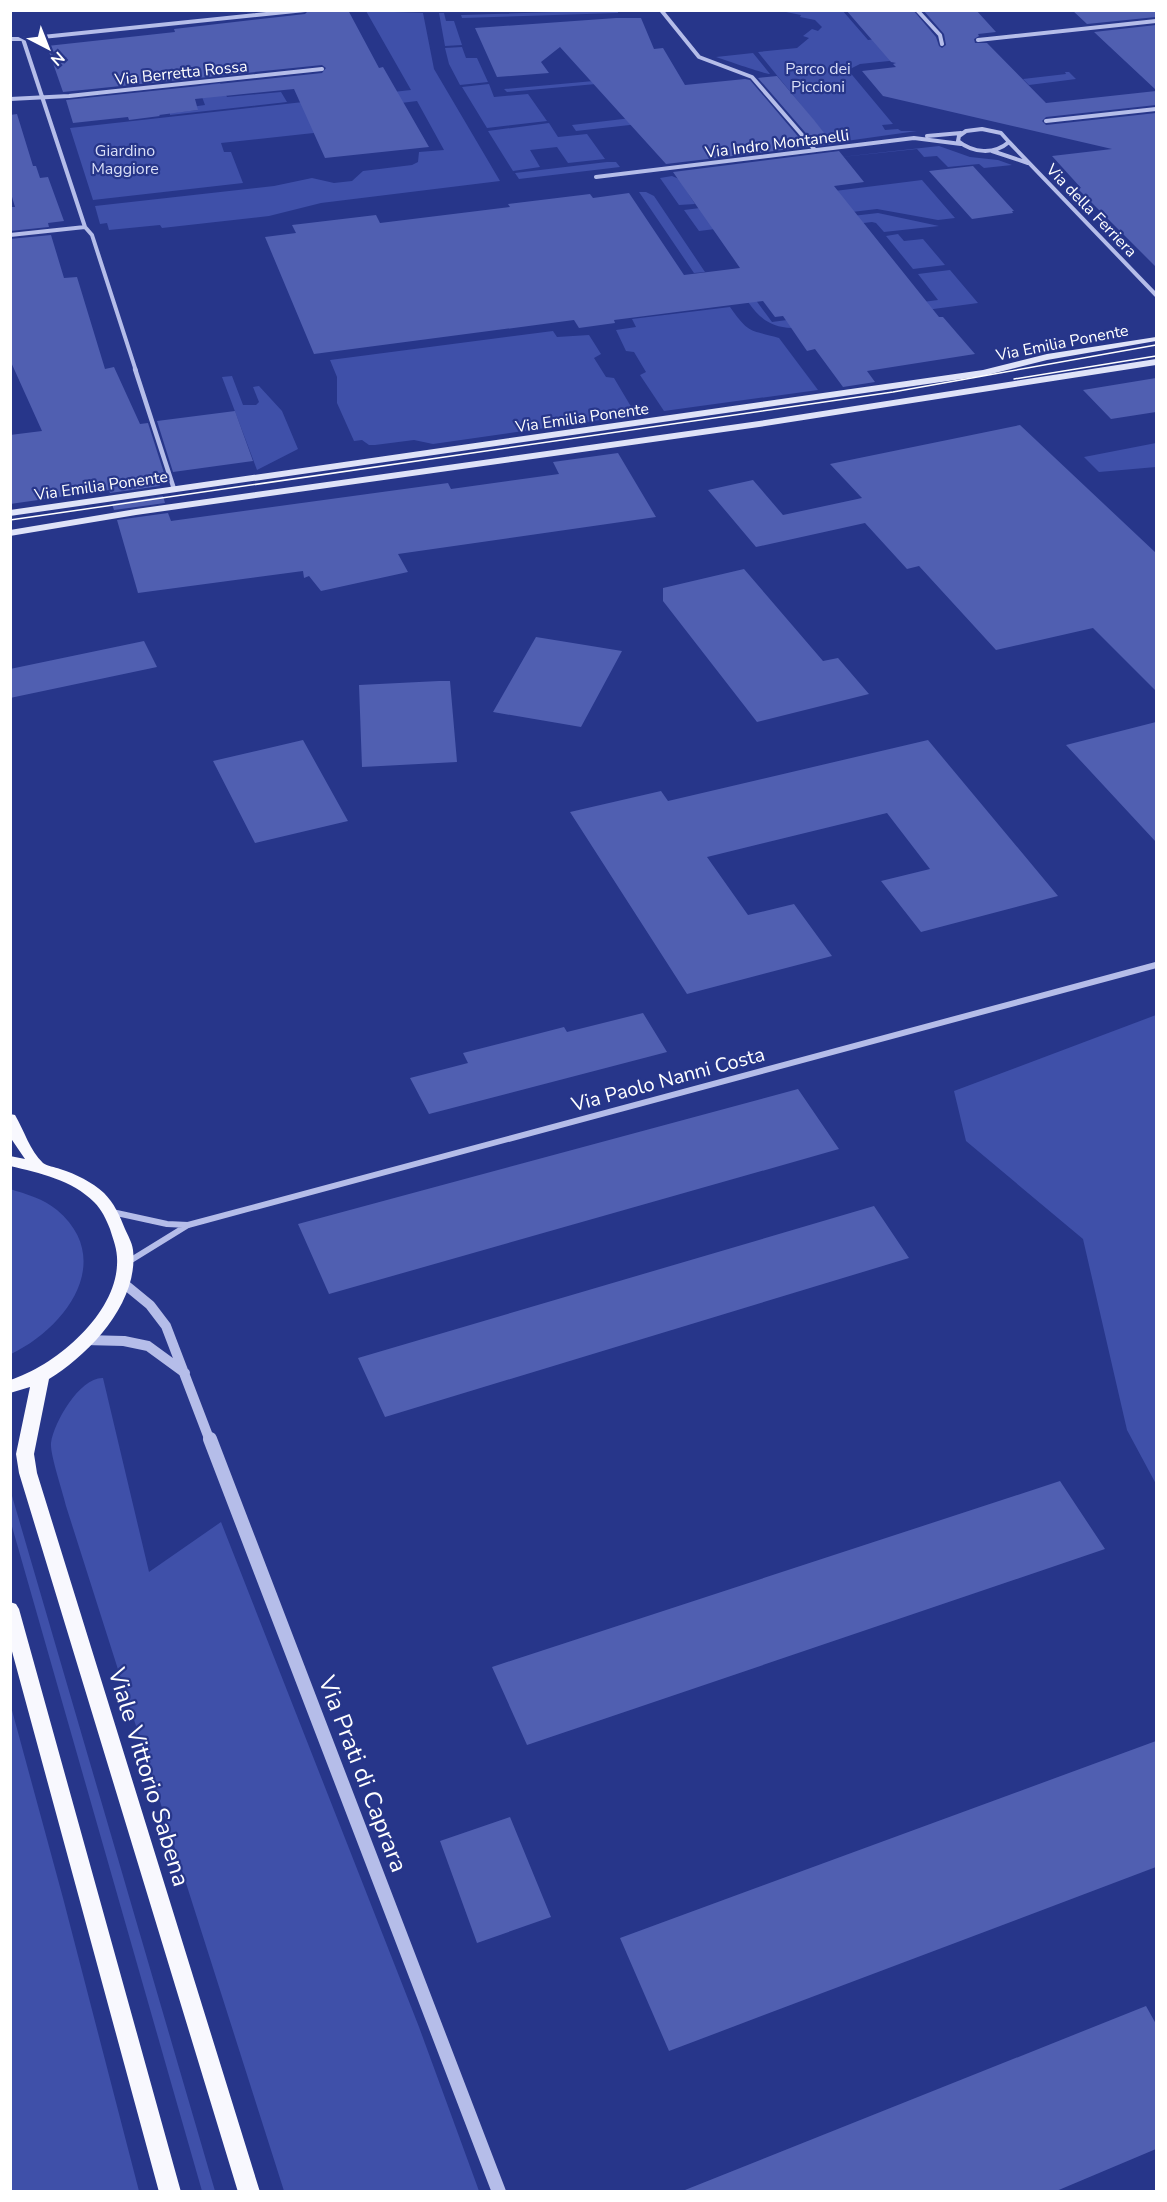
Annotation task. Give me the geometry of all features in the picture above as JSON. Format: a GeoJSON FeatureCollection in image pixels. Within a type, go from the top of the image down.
{"type":"FeatureCollection","features":[{"type":"Feature","properties":{"kind":"main road","name":"Via Emilia Ponente"},"geometry":{"type":"LineString","coordinates":[[10,513],[959,377],[990,372],[1047,357],[1156,339]]}},
{"type":"Feature","properties":{"kind":"main road","name":"Via Emilia Ponente"},"geometry":{"type":"LineString","coordinates":[[10,533],[146,511],[907,402],[1156,362]]}},
{"type":"Feature","properties":{"kind":"main road"},"geometry":{"type":"LineString","coordinates":[[10,1119],[15,1132],[38,1167]]}},
{"type":"Feature","properties":{"kind":"main road"},"geometry":{"type":"LineString","coordinates":[[10,1161],[38,1167],[70,1179],[95,1194],[111,1212],[126,1251],[122,1282],[108,1313],[85,1340],[41,1376],[10,1387]]}},
{"type":"Feature","properties":{"kind":"main road","name":"Viale Vittorio Sabena"},"geometry":{"type":"LineString","coordinates":[[41,1376],[25,1454],[28,1473],[249,2192]]}},
{"type":"Feature","properties":{"kind":"main road"},"geometry":{"type":"LineString","coordinates":[[10,1609],[170,2192]]}},
{"type":"Feature","properties":{"kind":"street"},"geometry":{"type":"LineString","coordinates":[[10,39],[305,10]]}},
{"type":"Feature","properties":{"kind":"street"},"geometry":{"type":"LineString","coordinates":[[661,10],[699,57],[752,77],[815,150]]}},
{"type":"Feature","properties":{"kind":"street"},"geometry":{"type":"LineString","coordinates":[[917,10],[940,35],[942,44]]}},
{"type":"Feature","properties":{"kind":"street"},"geometry":{"type":"LineString","coordinates":[[978,40],[1156,21]]}},
{"type":"Feature","properties":{"kind":"street"},"geometry":{"type":"LineString","coordinates":[[23,39],[85,227],[95,240],[174,489]]}},
{"type":"Feature","properties":{"kind":"street","name":"Via Berretta Rossa"},"geometry":{"type":"LineString","coordinates":[[10,99],[322,69]]}},
{"type":"Feature","properties":{"kind":"street"},"geometry":{"type":"LineString","coordinates":[[1046,121],[1156,109]]}},
{"type":"Feature","properties":{"kind":"street","name":"Via della Ferriera"},"geometry":{"type":"LineString","coordinates":[[915,138],[976,130],[994,131],[1005,136],[1156,295]]}},
{"type":"Feature","properties":{"kind":"street"},"geometry":{"type":"LineString","coordinates":[[962,133],[958,138],[960,144],[1032,164]]}},
{"type":"Feature","properties":{"kind":"street","name":"Via Indro Montanelli"},"geometry":{"type":"LineString","coordinates":[[596,177],[915,138],[960,144]]}},
{"type":"Feature","properties":{"kind":"street"},"geometry":{"type":"LineString","coordinates":[[991,151],[1002,148],[1009,142]]}},
{"type":"Feature","properties":{"kind":"street"},"geometry":{"type":"LineString","coordinates":[[10,235],[85,227]]}},
{"type":"Feature","properties":{"kind":"street","name":"Via Paolo Nanni Costa"},"geometry":{"type":"LineString","coordinates":[[124,1264],[188,1225],[1156,965]]}},
{"type":"Feature","properties":{"kind":"street","name":"Via Paolo Nanni Costa"},"geometry":{"type":"LineString","coordinates":[[111,1212],[167,1224],[188,1225]]}},
{"type":"Feature","properties":{"kind":"street","name":"Via Prati di Caprara"},"geometry":{"type":"LineString","coordinates":[[122,1282],[150,1305],[166,1326],[499,2192]]}},
{"type":"Feature","properties":{"kind":"street"},"geometry":{"type":"LineString","coordinates":[[85,1340],[123,1341],[148,1346],[185,1373]]}},
{"type":"Feature","properties":{"kind":"green space","name":"Parco dei Piccioni"},"geometry":{"type":"Polygon","coordinates":[[[842,10],[868,40],[914,35],[937,56],[860,64],[848,70],[893,124],[882,125],[885,130],[917,131],[832,143],[758,52],[797,48],[809,38],[803,36],[812,29],[818,31],[822,27],[815,20],[786,12],[788,11],[842,10]]]}},
{"type":"Feature","properties":{"kind":"green space","name":"Giardino Maggiore"},"geometry":{"type":"Polygon","coordinates":[[[366,11],[423,13],[434,69],[500,181],[321,203],[269,216],[162,228],[160,225],[109,230],[107,223],[100,224],[95,206],[274,186],[312,178],[334,183],[352,181],[363,171],[412,165],[418,162],[419,152],[444,150],[417,101],[377,106],[387,125],[221,143],[224,152],[231,152],[243,183],[93,200],[70,128],[411,90],[366,11]]]}},
{"type":"Feature","properties":{"kind":"green space"},"geometry":{"type":"Polygon","coordinates":[[[618,11],[618,13],[462,18],[461,15],[618,11]]]}},
{"type":"Feature","properties":{"kind":"green space"},"geometry":{"type":"Polygon","coordinates":[[[439,13],[444,13],[446,21],[454,21],[462,45],[445,46],[439,13]]]}},
{"type":"Feature","properties":{"kind":"green space"},"geometry":{"type":"Polygon","coordinates":[[[462,47],[466,58],[477,58],[488,82],[460,85],[449,64],[445,48],[462,47]]]}},
{"type":"Feature","properties":{"kind":"green space"},"geometry":{"type":"Polygon","coordinates":[[[753,53],[770,74],[716,57],[753,53]]]}},
{"type":"Feature","properties":{"kind":"green space"},"geometry":{"type":"Polygon","coordinates":[[[1065,72],[1069,72],[1076,79],[1029,85],[1023,79],[1066,74],[1065,72]]]}},
{"type":"Feature","properties":{"kind":"green space"},"geometry":{"type":"Polygon","coordinates":[[[671,74],[673,77],[507,92],[504,89],[671,74]]]}},
{"type":"Feature","properties":{"kind":"green space"},"geometry":{"type":"Polygon","coordinates":[[[220,83],[227,97],[281,92],[287,102],[170,115],[170,113],[198,110],[191,107],[205,105],[198,86],[220,83]]]}},
{"type":"Feature","properties":{"kind":"green space"},"geometry":{"type":"Polygon","coordinates":[[[489,84],[494,97],[528,94],[547,121],[487,128],[462,87],[489,84]]]}},
{"type":"Feature","properties":{"kind":"green space"},"geometry":{"type":"Polygon","coordinates":[[[759,103],[764,110],[576,131],[572,125],[759,103]]]}},
{"type":"Feature","properties":{"kind":"green space"},"geometry":{"type":"Polygon","coordinates":[[[549,123],[558,137],[587,134],[605,159],[568,163],[557,147],[530,150],[540,167],[513,171],[488,131],[549,123]]]}},
{"type":"Feature","properties":{"kind":"green space"},"geometry":{"type":"Polygon","coordinates":[[[939,146],[970,157],[998,160],[1012,165],[984,168],[979,164],[948,167],[937,156],[924,157],[917,149],[832,158],[939,146]]]}},
{"type":"Feature","properties":{"kind":"green space"},"geometry":{"type":"Polygon","coordinates":[[[616,162],[620,167],[519,179],[515,173],[616,162]]]}},
{"type":"Feature","properties":{"kind":"green space"},"geometry":{"type":"Polygon","coordinates":[[[672,176],[679,179],[695,204],[679,205],[660,178],[672,176]]]}},
{"type":"Feature","properties":{"kind":"green space"},"geometry":{"type":"Polygon","coordinates":[[[922,180],[955,218],[938,220],[877,209],[835,214],[819,193],[922,180]]]}},
{"type":"Feature","properties":{"kind":"green space"},"geometry":{"type":"Polygon","coordinates":[[[639,192],[646,192],[654,196],[705,272],[694,273],[639,192]]]}},
{"type":"Feature","properties":{"kind":"green space"},"geometry":{"type":"Polygon","coordinates":[[[740,203],[756,224],[699,231],[684,210],[740,203]]]}},
{"type":"Feature","properties":{"kind":"green space"},"geometry":{"type":"Polygon","coordinates":[[[878,213],[939,226],[884,232],[872,222],[773,234],[767,226],[878,213]]]}},
{"type":"Feature","properties":{"kind":"green space"},"geometry":{"type":"Polygon","coordinates":[[[898,234],[904,241],[923,239],[945,265],[913,269],[886,236],[898,234]]]}},
{"type":"Feature","properties":{"kind":"green space"},"geometry":{"type":"Polygon","coordinates":[[[950,270],[978,303],[792,328],[771,324],[764,319],[751,306],[734,281],[741,280],[772,322],[938,300],[918,274],[950,270]]]}},
{"type":"Feature","properties":{"kind":"green space"},"geometry":{"type":"Polygon","coordinates":[[[730,307],[746,327],[779,338],[818,390],[664,411],[640,375],[646,372],[634,352],[626,351],[616,330],[636,327],[632,319],[730,307]]]}},
{"type":"Feature","properties":{"kind":"green space"},"geometry":{"type":"Polygon","coordinates":[[[553,331],[557,337],[589,335],[601,354],[594,358],[606,377],[614,378],[636,415],[433,444],[414,440],[369,445],[362,440],[354,441],[337,403],[337,377],[330,360],[553,331]]]}},
{"type":"Feature","properties":{"kind":"green space"},"geometry":{"type":"Polygon","coordinates":[[[232,376],[243,405],[256,405],[259,402],[253,387],[259,386],[282,411],[298,449],[257,470],[222,377],[232,376]]]}},
{"type":"Feature","properties":{"kind":"green space"},"geometry":{"type":"Polygon","coordinates":[[[1156,443],[1156,467],[1099,472],[1084,457],[1156,443]]]}},
{"type":"Feature","properties":{"kind":"green space"},"geometry":{"type":"Polygon","coordinates":[[[1156,1015],[1156,1484],[1127,1430],[1083,1239],[966,1141],[954,1091],[1156,1015]]]}},
{"type":"Feature","properties":{"kind":"green space"},"geometry":{"type":"Polygon","coordinates":[[[10,1189],[52,1206],[74,1229],[82,1250],[83,1271],[77,1291],[50,1328],[11,1354],[10,1189]]]}},
{"type":"Feature","properties":{"kind":"green space"},"geometry":{"type":"Polygon","coordinates":[[[103,1378],[149,1572],[221,1522],[419,2027],[479,2191],[284,2191],[52,1456],[53,1434],[70,1402],[86,1385],[103,1378]]]}},
{"type":"Feature","properties":{"kind":"green space"},"geometry":{"type":"Polygon","coordinates":[[[10,1489],[215,2191],[202,2191],[11,1523],[10,1489]]]}},
{"type":"Feature","properties":{"kind":"green space"},"geometry":{"type":"Polygon","coordinates":[[[10,1703],[63,1898],[139,2191],[11,2191],[10,1703]]]}},
{"type":"Feature","properties":{"kind":"building"},"geometry":{"type":"Polygon","coordinates":[[[309,10],[348,10],[379,68],[383,67],[429,147],[325,158],[294,89],[195,99],[198,110],[160,116],[73,123],[66,100],[322,73],[326,68],[322,65],[63,92],[47,46],[175,32],[174,29],[305,14],[309,10]]]}},
{"type":"Feature","properties":{"kind":"building"},"geometry":{"type":"Polygon","coordinates":[[[846,10],[913,10],[936,37],[942,48],[946,45],[944,34],[923,10],[976,10],[996,32],[978,34],[979,36],[974,39],[975,43],[987,43],[1046,103],[1156,91],[1156,105],[1046,117],[1042,121],[1046,125],[1156,113],[1156,267],[1077,188],[1081,188],[1052,156],[1112,149],[883,96],[862,71],[896,67],[893,64],[896,63],[891,62],[846,10]]]}},
{"type":"Feature","properties":{"kind":"building"},"geometry":{"type":"Polygon","coordinates":[[[1072,10],[1156,10],[1156,17],[1087,24],[1072,10]]]}},
{"type":"Feature","properties":{"kind":"building"},"geometry":{"type":"Polygon","coordinates":[[[641,18],[654,49],[663,48],[685,85],[750,80],[807,147],[666,164],[560,47],[541,62],[549,73],[497,77],[475,28],[641,18]]]}},
{"type":"Feature","properties":{"kind":"building"},"geometry":{"type":"Polygon","coordinates":[[[1156,25],[1156,90],[1094,32],[1156,25]]]}},
{"type":"Feature","properties":{"kind":"building"},"geometry":{"type":"Polygon","coordinates":[[[777,76],[833,144],[817,146],[758,78],[777,76]]]}},
{"type":"Feature","properties":{"kind":"building"},"geometry":{"type":"Polygon","coordinates":[[[17,114],[33,166],[36,166],[40,178],[48,177],[64,221],[48,223],[49,227],[10,231],[10,207],[15,207],[10,190],[10,115],[17,114]]]}},
{"type":"Feature","properties":{"kind":"building"},"geometry":{"type":"Polygon","coordinates":[[[839,151],[864,182],[834,186],[939,317],[943,317],[975,354],[867,371],[875,382],[843,387],[815,349],[807,351],[783,316],[775,317],[763,301],[614,320],[615,323],[579,328],[574,320],[314,354],[265,237],[296,233],[292,225],[376,215],[380,223],[510,207],[508,204],[590,194],[593,198],[629,193],[684,275],[740,268],[673,172],[839,151]]]}},
{"type":"Feature","properties":{"kind":"building"},"geometry":{"type":"Polygon","coordinates":[[[973,166],[1014,211],[1013,213],[972,219],[929,171],[973,166]]]}},
{"type":"Feature","properties":{"kind":"building"},"geometry":{"type":"Polygon","coordinates":[[[51,235],[64,278],[77,277],[105,369],[114,367],[140,424],[148,423],[164,473],[156,474],[160,486],[110,493],[109,490],[10,504],[10,435],[42,431],[10,360],[10,239],[51,235]]]}},
{"type":"Feature","properties":{"kind":"building"},"geometry":{"type":"Polygon","coordinates":[[[1156,378],[1156,412],[1111,419],[1083,390],[1156,378]]]}},
{"type":"Feature","properties":{"kind":"building"},"geometry":{"type":"Polygon","coordinates":[[[235,411],[253,461],[173,472],[157,421],[235,411]]]}},
{"type":"Feature","properties":{"kind":"building"},"geometry":{"type":"Polygon","coordinates":[[[1020,425],[1156,553],[1156,691],[1093,628],[996,650],[919,566],[907,569],[865,523],[756,547],[708,490],[753,480],[783,515],[862,498],[830,464],[1020,425]]]}},
{"type":"Feature","properties":{"kind":"building"},"geometry":{"type":"Polygon","coordinates":[[[618,453],[656,517],[398,554],[408,572],[321,591],[309,576],[304,578],[303,571],[138,593],[117,520],[168,513],[171,521],[448,483],[451,489],[559,474],[553,462],[618,453]]]}},
{"type":"Feature","properties":{"kind":"building"},"geometry":{"type":"Polygon","coordinates":[[[163,496],[165,503],[114,510],[112,504],[163,496]]]}},
{"type":"Feature","properties":{"kind":"building"},"geometry":{"type":"Polygon","coordinates":[[[744,569],[823,661],[838,658],[869,694],[757,722],[663,601],[663,588],[744,569]]]}},
{"type":"Feature","properties":{"kind":"building"},"geometry":{"type":"Polygon","coordinates":[[[536,637],[622,651],[581,727],[493,712],[536,637]]]}},
{"type":"Feature","properties":{"kind":"building"},"geometry":{"type":"Polygon","coordinates":[[[144,641],[157,667],[10,698],[10,669],[144,641]]]}},
{"type":"Feature","properties":{"kind":"building"},"geometry":{"type":"Polygon","coordinates":[[[450,681],[457,762],[362,767],[359,685],[450,681]]]}},
{"type":"Feature","properties":{"kind":"building"},"geometry":{"type":"Polygon","coordinates":[[[1156,722],[1156,842],[1066,745],[1156,722]]]}},
{"type":"Feature","properties":{"kind":"building"},"geometry":{"type":"Polygon","coordinates":[[[303,740],[348,821],[255,843],[213,761],[303,740]]]}},
{"type":"Feature","properties":{"kind":"building"},"geometry":{"type":"Polygon","coordinates":[[[928,740],[1058,896],[921,932],[881,881],[930,869],[887,813],[707,857],[748,915],[794,904],[832,956],[687,994],[570,812],[661,791],[668,801],[928,740]]]}},
{"type":"Feature","properties":{"kind":"building"},"geometry":{"type":"Polygon","coordinates":[[[643,1013],[667,1052],[429,1114],[410,1078],[468,1063],[463,1053],[564,1027],[567,1032],[643,1013]]]}},
{"type":"Feature","properties":{"kind":"building"},"geometry":{"type":"Polygon","coordinates":[[[798,1089],[839,1149],[329,1294],[298,1224],[798,1089]]]}},
{"type":"Feature","properties":{"kind":"building"},"geometry":{"type":"Polygon","coordinates":[[[874,1206],[909,1258],[385,1417],[358,1358],[874,1206]]]}},
{"type":"Feature","properties":{"kind":"building"},"geometry":{"type":"Polygon","coordinates":[[[1060,1481],[1105,1549],[527,1745],[492,1667],[1060,1481]]]}},
{"type":"Feature","properties":{"kind":"building"},"geometry":{"type":"Polygon","coordinates":[[[1156,1741],[1156,1867],[669,2051],[620,1938],[1156,1741]]]}},
{"type":"Feature","properties":{"kind":"building"},"geometry":{"type":"Polygon","coordinates":[[[510,1817],[551,1917],[477,1943],[440,1841],[510,1817]]]}},
{"type":"Feature","properties":{"kind":"building"},"geometry":{"type":"Polygon","coordinates":[[[1146,2006],[1156,2024],[1156,2149],[1054,2192],[680,2192],[1146,2006]]]}},
{"type":"Feature","properties":{"kind":"tram line"},"geometry":{"type":"LineString","coordinates":[[10,520],[893,392],[1156,345]]}},
{"type":"Feature","properties":{"kind":"tram line"},"geometry":{"type":"LineString","coordinates":[[1014,379],[1156,356]]}}]}
